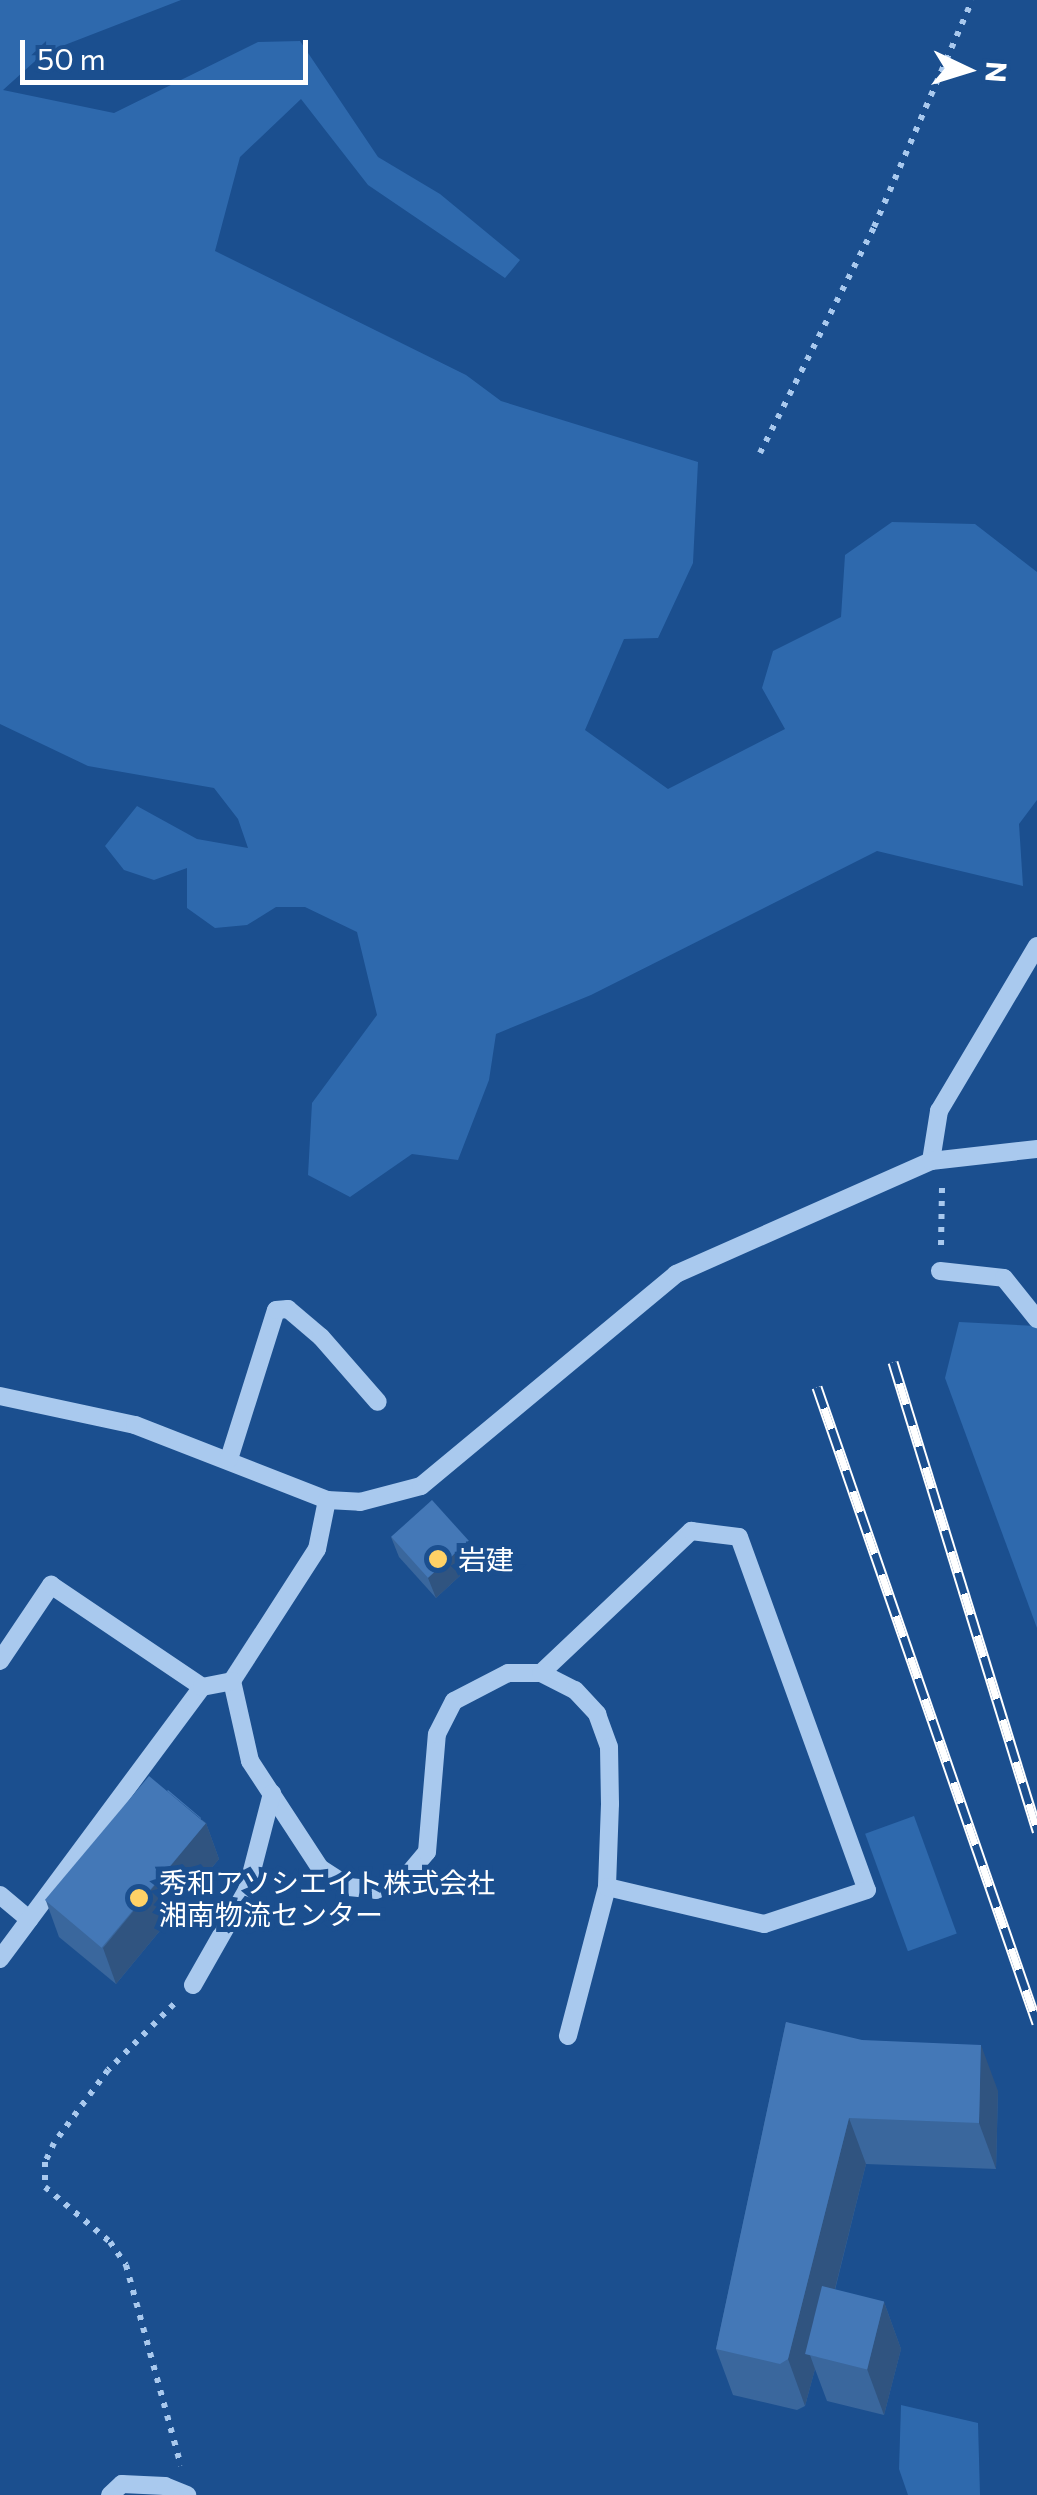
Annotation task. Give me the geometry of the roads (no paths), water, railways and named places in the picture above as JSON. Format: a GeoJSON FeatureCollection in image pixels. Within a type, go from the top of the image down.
{"type":"FeatureCollection","features":[{"type":"Feature","properties":{"kind":"street"},"geometry":{"type":"LineString","coordinates":[[938,1159],[939,1112],[1037,946]]}},
{"type":"Feature","properties":{"kind":"street"},"geometry":{"type":"LineString","coordinates":[[0,1396],[135,1425],[327,1500],[360,1502],[421,1486],[676,1274],[938,1159],[1037,1148]]}},
{"type":"Feature","properties":{"kind":"street"},"geometry":{"type":"LineString","coordinates":[[940,1271],[1004,1278],[1037,1320]]}},
{"type":"Feature","properties":{"kind":"street"},"geometry":{"type":"LineString","coordinates":[[228,1459],[276,1310],[288,1309],[321,1337],[378,1402]]}},
{"type":"Feature","properties":{"kind":"street"},"geometry":{"type":"LineString","coordinates":[[327,1500],[317,1548],[232,1681],[250,1760],[320,1868],[349,1887],[376,1890],[405,1878],[427,1852],[438,1734],[454,1700],[508,1673],[541,1673],[575,1690],[598,1714],[608,1747],[607,1887],[568,2036]]}},
{"type":"Feature","properties":{"kind":"street"},"geometry":{"type":"LineString","coordinates":[[541,1673],[691,1531],[740,1537],[867,1890],[764,1924],[607,1887]]}},
{"type":"Feature","properties":{"kind":"street"},"geometry":{"type":"LineString","coordinates":[[0,1661],[51,1586],[202,1686],[232,1681]]}},
{"type":"Feature","properties":{"kind":"street"},"geometry":{"type":"LineString","coordinates":[[0,1959],[202,1686]]}},
{"type":"Feature","properties":{"kind":"street"},"geometry":{"type":"LineString","coordinates":[[193,1986],[247,1890],[272,1793]]}},
{"type":"Feature","properties":{"kind":"street"},"geometry":{"type":"LineString","coordinates":[[0,1895],[29,1919]]}},
{"type":"Feature","properties":{"kind":"street"},"geometry":{"type":"LineString","coordinates":[[110,2495],[122,2484],[184,2494]]}},
{"type":"Feature","properties":{"kind":"railway"},"geometry":{"type":"LineString","coordinates":[[893,1362],[1037,1831]]}},
{"type":"Feature","properties":{"kind":"railway"},"geometry":{"type":"LineString","coordinates":[[817,1387],[1037,2023]]}},
{"type":"Feature","properties":{"kind":"place","name":"岩建"},"geometry":{"type":"Point","coordinates":[438,1559]}},
{"type":"Feature","properties":{"kind":"place","name":"秀和アソシエイト株式会社 湘南物流センター"},"geometry":{"type":"Point","coordinates":[139,1898]}}]}
